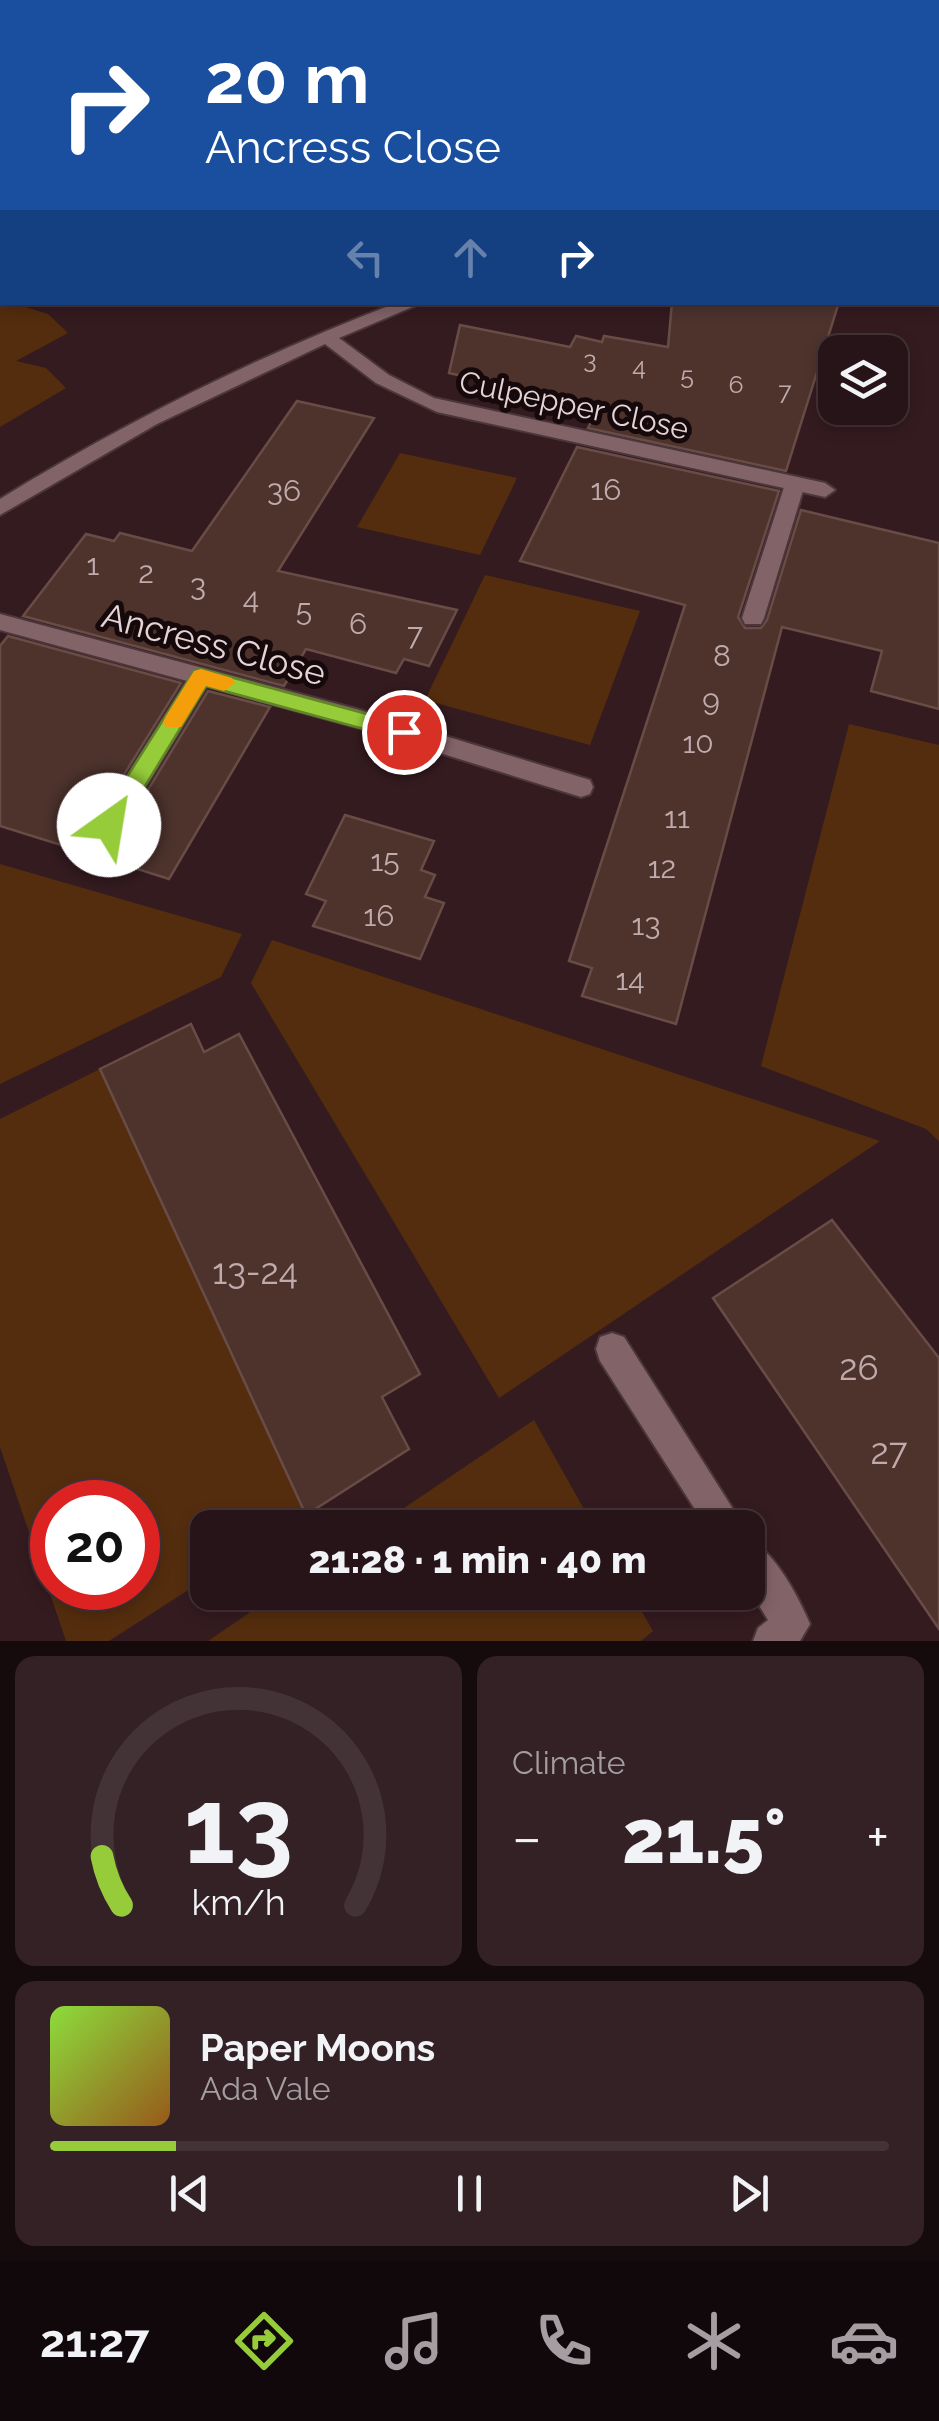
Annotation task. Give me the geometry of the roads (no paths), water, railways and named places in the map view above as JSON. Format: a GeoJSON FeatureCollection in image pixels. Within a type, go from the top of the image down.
{"type":"FeatureCollection","features":[{"type":"Feature","properties":{"kind":"street"},"geometry":{"type":"LineString","coordinates":[[0,508],[136,424],[406,305]]}},
{"type":"Feature","properties":{"kind":"street","name":"Culpepper Close"},"geometry":{"type":"LineString","coordinates":[[328,338],[369,374],[401,392],[444,408],[825,490]]}},
{"type":"Feature","properties":{"kind":"street"},"geometry":{"type":"LineString","coordinates":[[753,618],[795,484]]}},
{"type":"Feature","properties":{"kind":"street","name":"Ancress Close"},"geometry":{"type":"LineString","coordinates":[[0,622],[404,732],[582,787]]}},
{"type":"Feature","properties":{"kind":"street"},"geometry":{"type":"LineString","coordinates":[[91,854],[201,677]]}},
{"type":"Feature","properties":{"kind":"street"},"geometry":{"type":"LineString","coordinates":[[612,1349],[716,1510]]}},
{"type":"Feature","properties":{"kind":"street"},"geometry":{"type":"LineString","coordinates":[[765,1582],[792,1624],[771,1641]]}}]}
